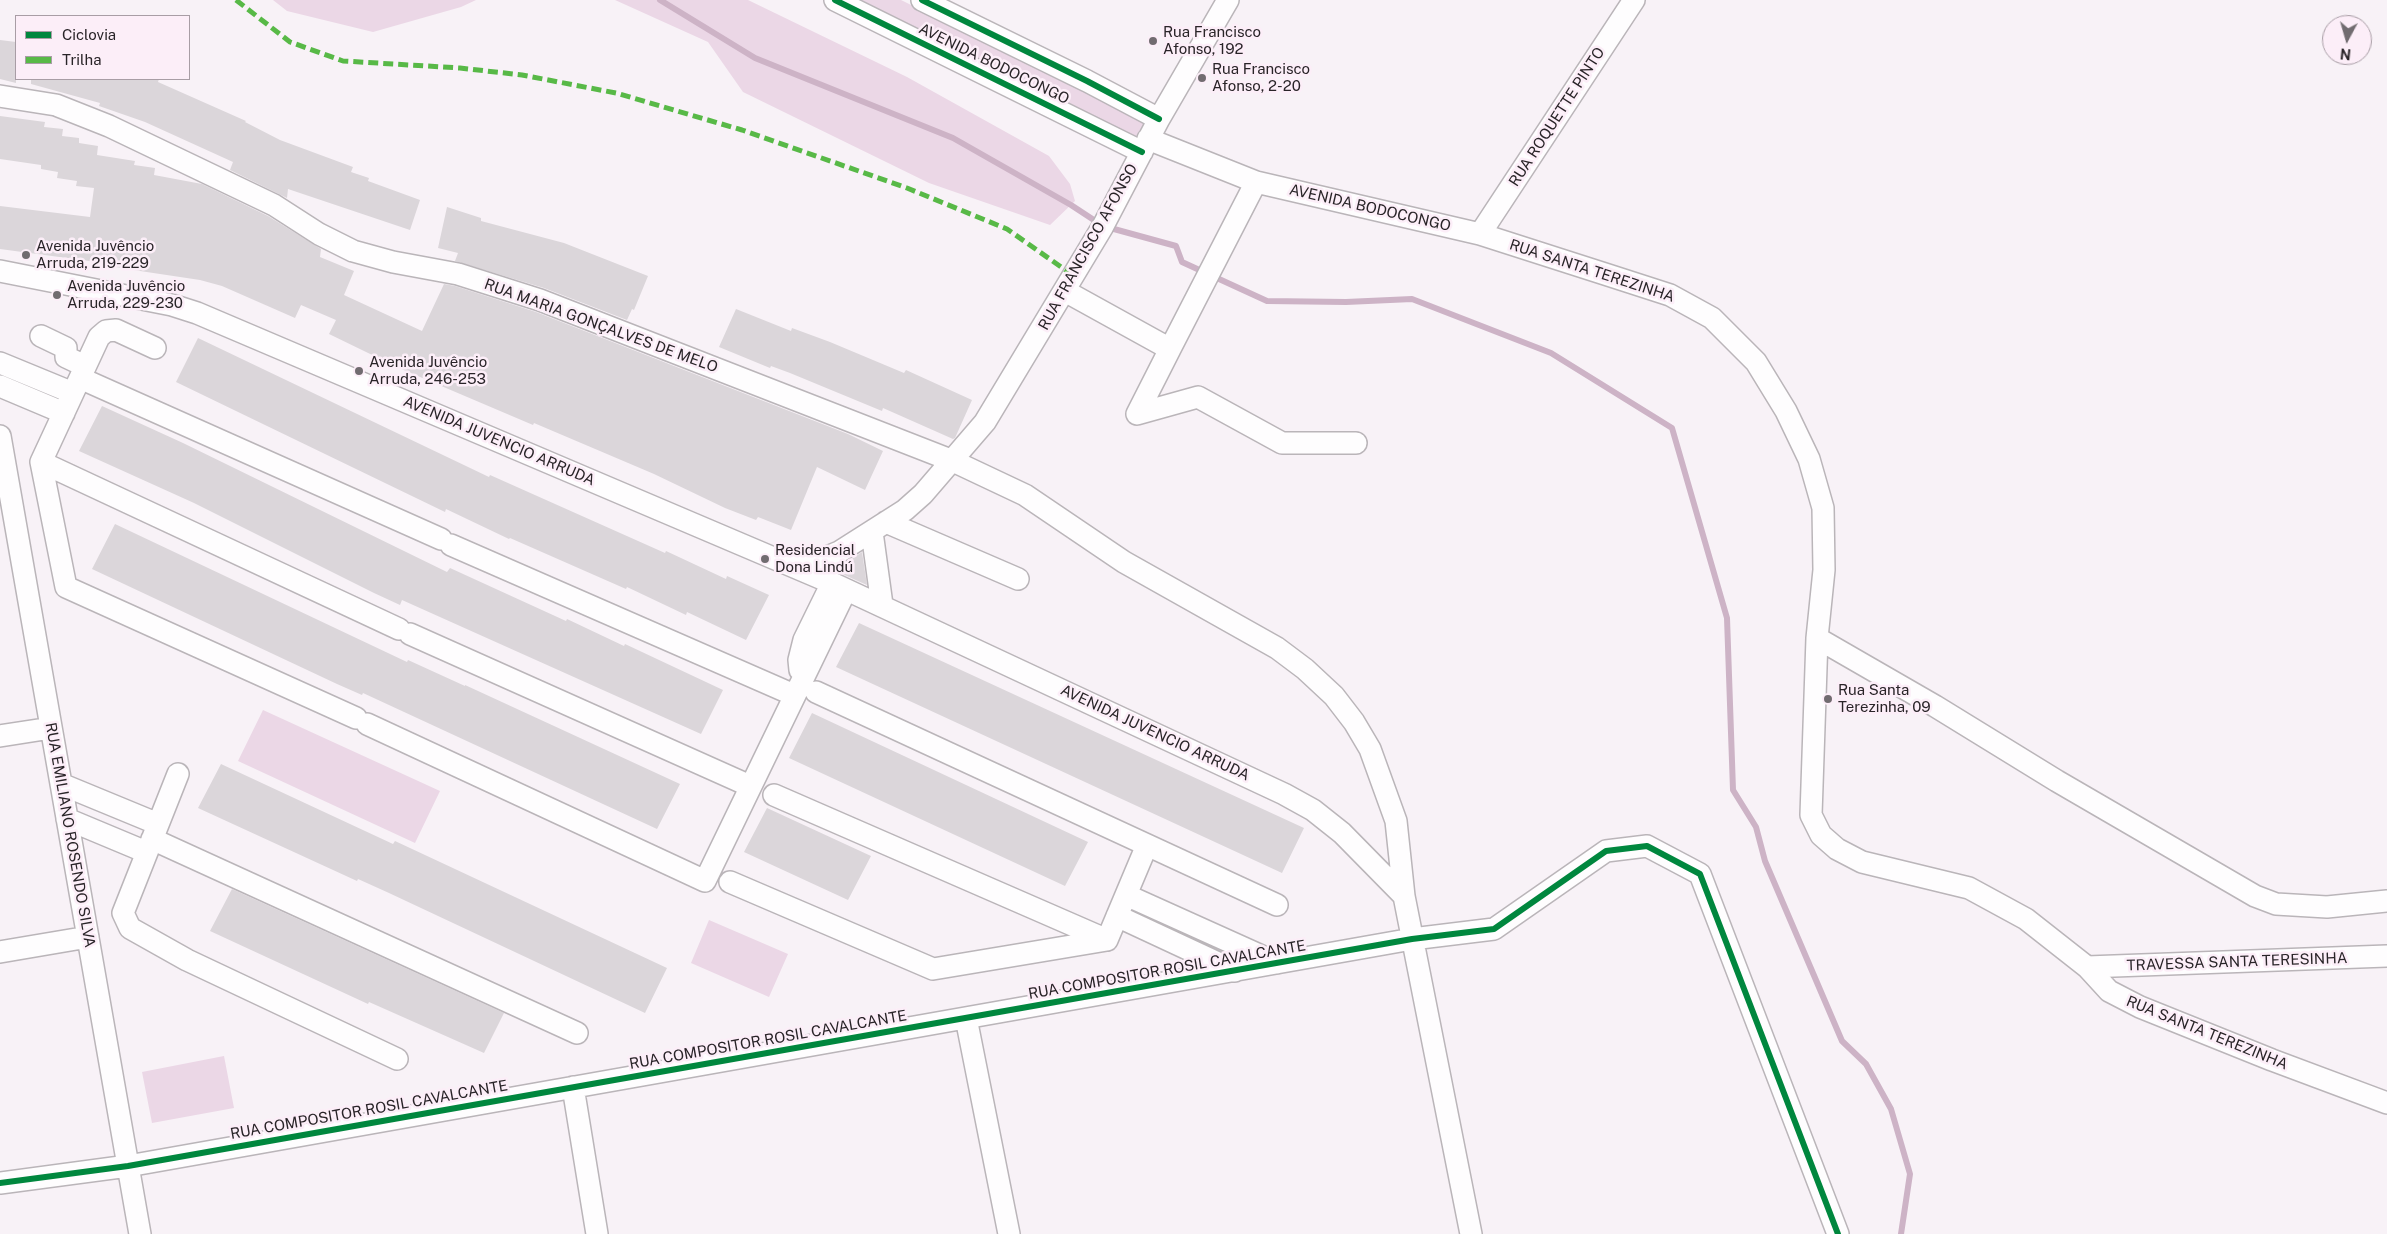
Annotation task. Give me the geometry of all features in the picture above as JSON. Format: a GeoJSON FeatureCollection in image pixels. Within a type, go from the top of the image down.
{"type":"FeatureCollection","features":[{"type":"Feature","properties":{"kind":"street","name":"AVENIDA BODOCONGO"},"geometry":{"type":"LineString","coordinates":[[834,0],[1145,145],[1256,182],[1480,234]]}},
{"type":"Feature","properties":{"kind":"street","name":"AVENIDA BODOCONGO"},"geometry":{"type":"LineString","coordinates":[[922,0],[1087,81],[1159,120]]}},
{"type":"Feature","properties":{"kind":"street","name":"RUA FRANCISCO AFONSO"},"geometry":{"type":"LineString","coordinates":[[793,566],[829,557],[879,527],[923,494],[953,462],[985,422],[1103,226],[1145,145],[1228,0]]}},
{"type":"Feature","properties":{"kind":"street","name":"RUA ROQUETTE PINTO"},"geometry":{"type":"LineString","coordinates":[[1480,234],[1634,0]]}},
{"type":"Feature","properties":{"kind":"street","name":"RUA MARIA GONÇALVES DE MELO"},"geometry":{"type":"LineString","coordinates":[[0,96],[56,105],[109,126],[274,204],[319,234],[353,251],[393,262],[458,274],[540,300],[953,462],[1025,495],[1124,562],[1277,648],[1334,696],[1354,722],[1370,749],[1382,776],[1396,821],[1404,896],[1471,1234]]}},
{"type":"Feature","properties":{"kind":"street"},"geometry":{"type":"LineString","coordinates":[[1256,182],[1136,414],[1198,397],[1282,443],[1356,443]]}},
{"type":"Feature","properties":{"kind":"street","name":"RUA SANTA TEREZINHA"},"geometry":{"type":"LineString","coordinates":[[1480,234],[1670,295],[1712,318],[1756,362],[1786,411],[1809,459],[1823,508],[1824,570],[1817,638],[1811,815],[1821,835],[1837,849],[1862,862],[1969,888],[2026,919],[2087,967],[2109,991],[2163,1018],[2387,1103]]}},
{"type":"Feature","properties":{"kind":"street","name":"AVENIDA JUVENCIO ARRUDA"},"geometry":{"type":"LineString","coordinates":[[0,271],[172,305],[197,313],[793,566],[1306,806],[1342,832],[1404,896]]}},
{"type":"Feature","properties":{"kind":"street"},"geometry":{"type":"LineString","coordinates":[[1065,291],[1170,349]]}},
{"type":"Feature","properties":{"kind":"street"},"geometry":{"type":"LineString","coordinates":[[154,348],[116,330],[106,331],[99,337],[41,462],[66,587],[361,721],[705,882],[750,786],[804,688],[839,587]]}},
{"type":"Feature","properties":{"kind":"street"},"geometry":{"type":"LineString","coordinates":[[41,336],[66,348],[66,357],[80,379]]}},
{"type":"Feature","properties":{"kind":"street"},"geometry":{"type":"LineString","coordinates":[[0,363],[80,379],[446,542],[804,688],[1277,905]]}},
{"type":"Feature","properties":{"kind":"street"},"geometry":{"type":"LineString","coordinates":[[0,386],[64,413]]}},
{"type":"Feature","properties":{"kind":"street","name":"RUA EMILIANO ROSENDO SILVA"},"geometry":{"type":"LineString","coordinates":[[0,436],[140,1234]]}},
{"type":"Feature","properties":{"kind":"street"},"geometry":{"type":"LineString","coordinates":[[41,462],[404,632],[750,786]]}},
{"type":"Feature","properties":{"kind":"street"},"geometry":{"type":"LineString","coordinates":[[882,606],[879,527],[1018,578]]}},
{"type":"Feature","properties":{"kind":"street"},"geometry":{"type":"LineString","coordinates":[[1817,638],[2255,896],[2276,904],[2327,907],[2387,901]]}},
{"type":"Feature","properties":{"kind":"street"},"geometry":{"type":"LineString","coordinates":[[0,736],[51,728]]}},
{"type":"Feature","properties":{"kind":"street"},"geometry":{"type":"LineString","coordinates":[[178,774],[123,913],[130,928],[187,960],[397,1059]]}},
{"type":"Feature","properties":{"kind":"street"},"geometry":{"type":"LineString","coordinates":[[61,784],[152,839],[576,1033]]}},
{"type":"Feature","properties":{"kind":"street"},"geometry":{"type":"LineString","coordinates":[[774,795],[1107,940]]}},
{"type":"Feature","properties":{"kind":"street"},"geometry":{"type":"LineString","coordinates":[[67,819],[152,839]]}},
{"type":"Feature","properties":{"kind":"street"},"geometry":{"type":"LineString","coordinates":[[1107,940],[1147,845]]}},
{"type":"Feature","properties":{"kind":"street","name":"RUA COMPOSITOR ROSIL CAVALCANTE"},"geometry":{"type":"LineString","coordinates":[[0,1183],[128,1166],[1412,939],[1494,929],[1606,851],[1647,846],[1700,874],[1838,1234]]}},
{"type":"Feature","properties":{"kind":"street"},"geometry":{"type":"LineString","coordinates":[[730,882],[933,970],[1107,940]]}},
{"type":"Feature","properties":{"kind":"street"},"geometry":{"type":"LineString","coordinates":[[1126,895],[1277,963]]}},
{"type":"Feature","properties":{"kind":"street"},"geometry":{"type":"LineString","coordinates":[[1118,916],[1235,970]]}},
{"type":"Feature","properties":{"kind":"street"},"geometry":{"type":"LineString","coordinates":[[0,952],[88,937]]}},
{"type":"Feature","properties":{"kind":"street","name":"TRAVESSA SANTA TERESINHA"},"geometry":{"type":"LineString","coordinates":[[2087,967],[2387,956]]}},
{"type":"Feature","properties":{"kind":"street"},"geometry":{"type":"LineString","coordinates":[[966,1018],[1009,1234]]}},
{"type":"Feature","properties":{"kind":"street"},"geometry":{"type":"LineString","coordinates":[[573,1087],[597,1234]]}},
{"type":"Feature","properties":{"kind":"shaded area"},"geometry":{"type":"Polygon","coordinates":[[[273,0],[476,0],[461,7],[373,32],[287,11],[273,0]]]}},
{"type":"Feature","properties":{"kind":"shaded area"},"geometry":{"type":"Polygon","coordinates":[[[615,0],[748,0],[907,77],[1049,156],[1070,184],[1075,201],[1050,225],[929,183],[743,92],[708,42],[615,0]]]}},
{"type":"Feature","properties":{"kind":"shaded area"},"geometry":{"type":"Polygon","coordinates":[[[852,0],[901,0],[1146,121],[1135,138],[852,0]]]}},
{"type":"Feature","properties":{"kind":"shaded area"},"geometry":{"type":"Polygon","coordinates":[[[263,710],[440,791],[415,843],[238,761],[263,710]]]}},
{"type":"Feature","properties":{"kind":"shaded area"},"geometry":{"type":"Polygon","coordinates":[[[709,920],[788,954],[769,997],[691,963],[709,920]]]}},
{"type":"Feature","properties":{"kind":"shaded area"},"geometry":{"type":"Polygon","coordinates":[[[224,1056],[234,1108],[152,1123],[142,1072],[224,1056]]]}},
{"type":"Feature","properties":{"kind":"building"},"geometry":{"type":"Polygon","coordinates":[[[0,40],[15,42],[16,83],[0,79],[0,40]]]}},
{"type":"Feature","properties":{"kind":"building"},"geometry":{"type":"Polygon","coordinates":[[[31,80],[159,80],[158,82],[246,121],[280,140],[353,167],[351,172],[369,178],[368,181],[420,200],[410,230],[288,189],[287,198],[230,170],[233,162],[145,122],[99,106],[100,103],[31,84],[31,80]]]}},
{"type":"Feature","properties":{"kind":"building"},"geometry":{"type":"Polygon","coordinates":[[[0,116],[45,122],[44,127],[63,129],[62,136],[79,138],[79,143],[98,146],[97,155],[135,161],[134,165],[155,168],[154,175],[202,184],[268,216],[321,249],[320,257],[354,271],[344,295],[422,331],[444,284],[455,286],[536,312],[848,434],[883,451],[865,490],[817,467],[791,530],[758,517],[756,520],[725,508],[654,474],[399,368],[329,334],[336,320],[301,305],[295,318],[222,286],[200,280],[104,265],[104,263],[0,249],[0,206],[90,217],[94,188],[76,186],[77,181],[57,178],[58,172],[41,169],[41,165],[0,159],[0,116]]]}},
{"type":"Feature","properties":{"kind":"building"},"geometry":{"type":"Polygon","coordinates":[[[447,207],[481,218],[481,221],[564,243],[648,276],[634,310],[632,309],[627,320],[544,288],[455,261],[458,253],[438,248],[447,207]]]}},
{"type":"Feature","properties":{"kind":"building"},"geometry":{"type":"Polygon","coordinates":[[[736,309],[791,331],[792,328],[830,342],[904,373],[906,370],[972,400],[955,438],[953,439],[883,408],[882,411],[790,373],[771,366],[770,368],[719,347],[736,309]]]}},
{"type":"Feature","properties":{"kind":"building"},"geometry":{"type":"Polygon","coordinates":[[[198,338],[489,477],[490,475],[665,553],[666,551],[726,579],[727,576],[769,595],[746,640],[687,612],[686,615],[627,587],[626,589],[509,539],[446,509],[445,512],[176,382],[198,338]]]}},
{"type":"Feature","properties":{"kind":"building"},"geometry":{"type":"Polygon","coordinates":[[[102,406],[183,443],[447,572],[450,568],[566,621],[567,619],[624,646],[625,644],[723,690],[701,734],[402,600],[400,605],[194,503],[79,451],[102,406]]]}},
{"type":"Feature","properties":{"kind":"building"},"geometry":{"type":"Polygon","coordinates":[[[115,524],[407,662],[408,660],[465,685],[680,784],[657,829],[363,693],[362,695],[337,684],[92,569],[115,524]]]}},
{"type":"Feature","properties":{"kind":"building"},"geometry":{"type":"Polygon","coordinates":[[[862,552],[867,585],[831,569],[846,563],[862,552]]]}},
{"type":"Feature","properties":{"kind":"building"},"geometry":{"type":"Polygon","coordinates":[[[859,623],[1304,828],[1282,873],[836,667],[859,623]]]}},
{"type":"Feature","properties":{"kind":"building"},"geometry":{"type":"Polygon","coordinates":[[[812,713],[1088,842],[1065,886],[789,758],[812,713]]]}},
{"type":"Feature","properties":{"kind":"building"},"geometry":{"type":"Polygon","coordinates":[[[221,764],[393,844],[395,841],[667,968],[645,1013],[389,893],[358,879],[357,881],[198,808],[221,764]]]}},
{"type":"Feature","properties":{"kind":"building"},"geometry":{"type":"Polygon","coordinates":[[[767,808],[871,856],[848,900],[744,852],[767,808]]]}},
{"type":"Feature","properties":{"kind":"building"},"geometry":{"type":"Polygon","coordinates":[[[232,889],[504,1013],[484,1053],[369,1002],[368,1004],[210,931],[232,889]]]}},
{"type":"Feature","properties":{"kind":"waterway"},"geometry":{"type":"LineString","coordinates":[[660,0],[755,58],[953,138],[1071,205],[1103,226],[1176,246],[1182,262],[1267,301],[1346,302],[1412,299],[1551,353],[1672,428],[1727,618],[1733,790],[1756,827],[1765,861],[1842,1041],[1866,1064],[1891,1109],[1910,1174],[1901,1234]]}},
{"type":"Feature","properties":{"kind":"marked path"},"geometry":{"type":"LineString","coordinates":[[236,0],[290,42],[343,61],[460,68],[522,75],[616,93],[742,130],[907,188],[1007,229],[1074,276]]}},
{"type":"Feature","properties":{"kind":"cycle path"},"geometry":{"type":"LineString","coordinates":[[835,0],[1142,152]]}},
{"type":"Feature","properties":{"kind":"cycle path"},"geometry":{"type":"LineString","coordinates":[[922,0],[1087,81],[1159,119]]}},
{"type":"Feature","properties":{"kind":"cycle path"},"geometry":{"type":"LineString","coordinates":[[0,1183],[128,1166],[1412,939],[1494,929],[1606,851],[1647,846],[1700,874],[1838,1234]]}},
{"type":"Feature","properties":{"kind":"place","name":"Rua Francisco Afonso, 192"},"geometry":{"type":"Point","coordinates":[1153,41]}},
{"type":"Feature","properties":{"kind":"place","name":"Rua Francisco Afonso, 2-20"},"geometry":{"type":"Point","coordinates":[1202,78]}},
{"type":"Feature","properties":{"kind":"place","name":"Avenida Juvêncio Arruda, 219-229"},"geometry":{"type":"Point","coordinates":[26,255]}},
{"type":"Feature","properties":{"kind":"place","name":"Avenida Juvêncio Arruda, 229-230"},"geometry":{"type":"Point","coordinates":[57,295]}},
{"type":"Feature","properties":{"kind":"place","name":"Avenida Juvêncio Arruda, 246-253"},"geometry":{"type":"Point","coordinates":[359,371]}},
{"type":"Feature","properties":{"kind":"place","name":"Residencial Dona Lindú"},"geometry":{"type":"Point","coordinates":[765,559]}},
{"type":"Feature","properties":{"kind":"place","name":"Rua Santa Terezinha, 09"},"geometry":{"type":"Point","coordinates":[1828,699]}}]}
